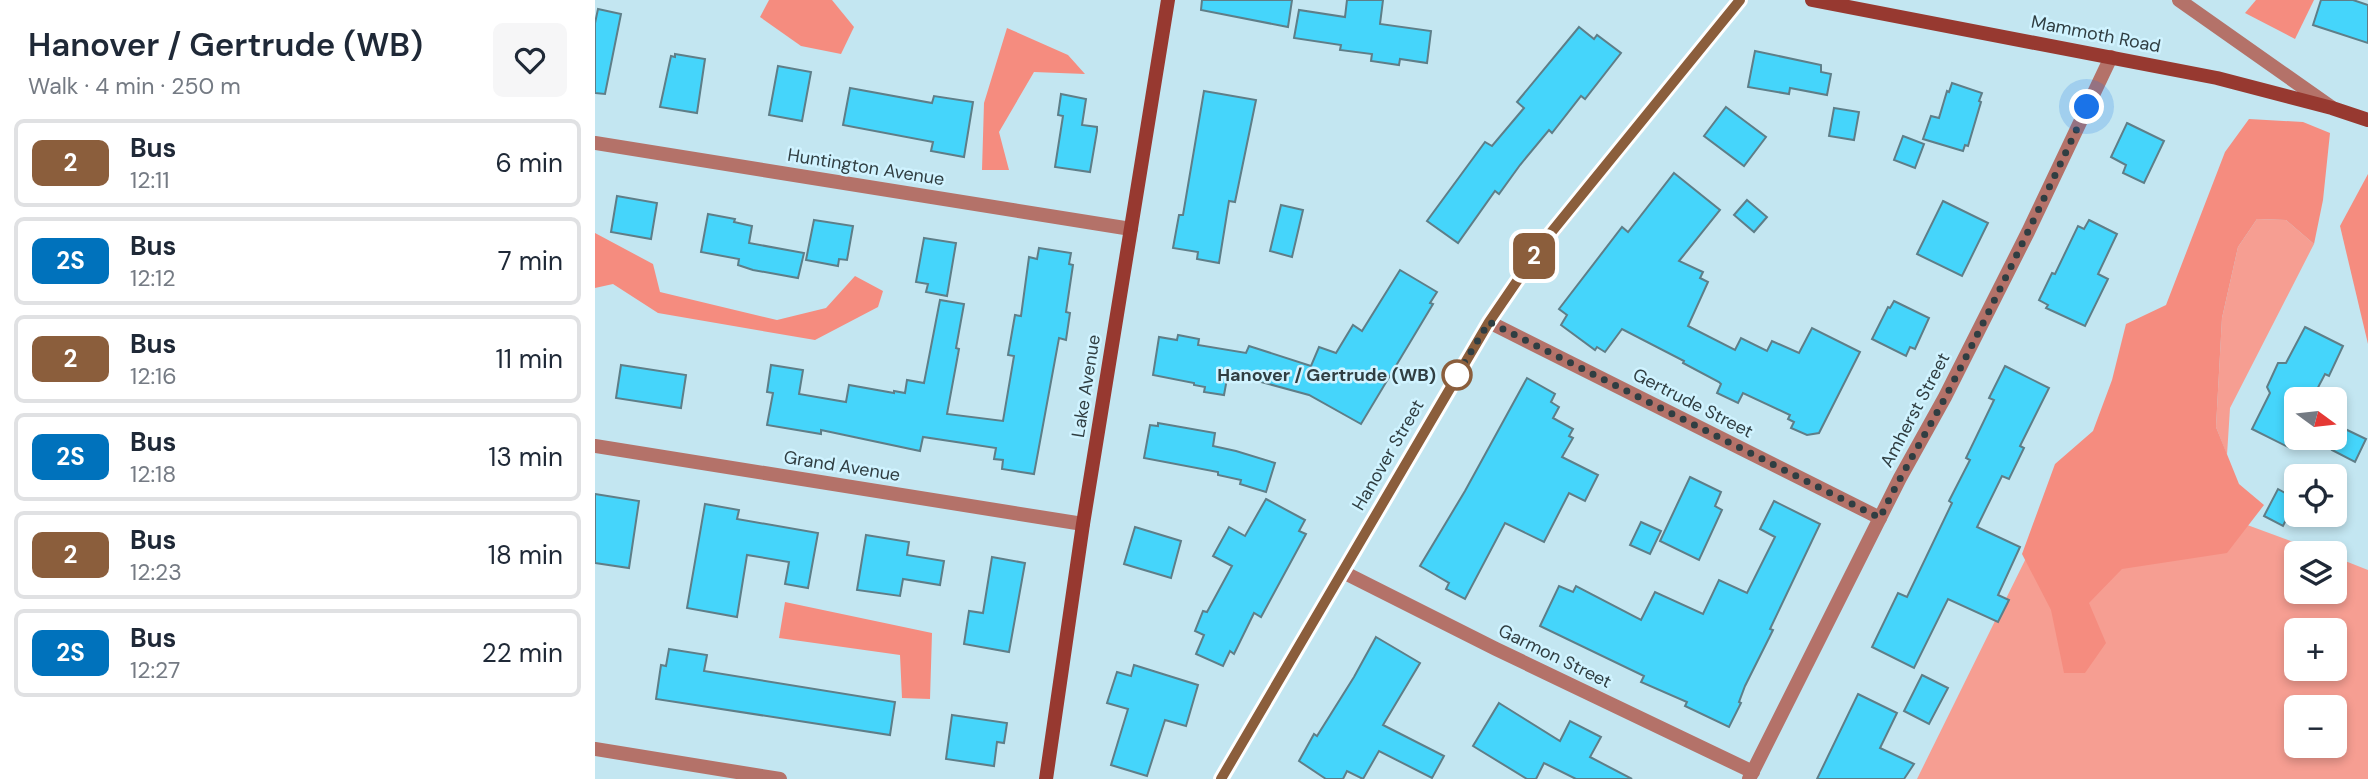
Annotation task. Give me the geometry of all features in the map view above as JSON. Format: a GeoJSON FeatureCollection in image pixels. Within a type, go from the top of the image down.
{"type":"FeatureCollection","features":[{"type":"Feature","properties":{"kind":"main road","name":"Lake Avenue"},"geometry":{"type":"LineString","coordinates":[[1046,779],[1083,524],[1168,0]]}},
{"type":"Feature","properties":{"kind":"main road","name":"Hanover Street"},"geometry":{"type":"LineString","coordinates":[[1221,779],[1489,322],[1545,240],[1740,0]]}},
{"type":"Feature","properties":{"kind":"main road","name":"Mammoth Road"},"geometry":{"type":"LineString","coordinates":[[1812,0],[2217,78],[2368,120]]}},
{"type":"Feature","properties":{"kind":"street"},"geometry":{"type":"LineString","coordinates":[[2179,0],[2332,108]]}},
{"type":"Feature","properties":{"kind":"street","name":"Amherst Street"},"geometry":{"type":"LineString","coordinates":[[1751,776],[1900,478],[1945,397],[2028,232],[2111,57]]}},
{"type":"Feature","properties":{"kind":"street","name":"Huntington Avenue"},"geometry":{"type":"LineString","coordinates":[[595,143],[1131,229]]}},
{"type":"Feature","properties":{"kind":"street","name":"Gertrude Street"},"geometry":{"type":"LineString","coordinates":[[1489,322],[1880,518]]}},
{"type":"Feature","properties":{"kind":"street","name":"Grand Avenue"},"geometry":{"type":"LineString","coordinates":[[595,446],[1083,524]]}},
{"type":"Feature","properties":{"kind":"street","name":"Garmon Street"},"geometry":{"type":"LineString","coordinates":[[1343,572],[1751,776]]}},
{"type":"Feature","properties":{"kind":"street"},"geometry":{"type":"LineString","coordinates":[[595,749],[780,779]]}},
{"type":"Feature","properties":{"kind":"shaded area"},"geometry":{"type":"Polygon","coordinates":[[[769,0],[832,0],[854,27],[841,54],[801,46],[760,17],[769,0]]]}},
{"type":"Feature","properties":{"kind":"shaded area"},"geometry":{"type":"Polygon","coordinates":[[[2256,0],[2314,0],[2295,39],[2245,13],[2256,0]]]}},
{"type":"Feature","properties":{"kind":"shaded area"},"geometry":{"type":"Polygon","coordinates":[[[1007,28],[1068,55],[1085,74],[1034,72],[999,132],[1009,170],[982,170],[984,103],[1007,28]]]}},
{"type":"Feature","properties":{"kind":"shaded area"},"geometry":{"type":"Polygon","coordinates":[[[2249,119],[2303,122],[2330,133],[2323,200],[2314,244],[2286,220],[2257,219],[2238,247],[2222,318],[2216,427],[2239,484],[2264,505],[2227,553],[2122,569],[2089,603],[2106,643],[2085,673],[2064,673],[2051,610],[2022,554],[2055,464],[2093,431],[2112,380],[2126,324],[2166,305],[2225,152],[2249,119]]]}},
{"type":"Feature","properties":{"kind":"shaded area"},"geometry":{"type":"Polygon","coordinates":[[[2368,174],[2368,344],[2340,226],[2368,174]]]}},
{"type":"Feature","properties":{"kind":"shaded area"},"geometry":{"type":"Polygon","coordinates":[[[2257,219],[2286,220],[2314,244],[2230,408],[2227,455],[2216,427],[2222,318],[2238,247],[2257,219]]]}},
{"type":"Feature","properties":{"kind":"shaded area"},"geometry":{"type":"Polygon","coordinates":[[[595,233],[653,264],[660,292],[777,320],[826,308],[855,276],[883,291],[878,307],[815,340],[658,313],[613,284],[595,288],[595,233]]]}},
{"type":"Feature","properties":{"kind":"shaded area"},"geometry":{"type":"Polygon","coordinates":[[[2074,461],[2291,541],[2284,541],[2284,604],[2347,604],[2347,562],[2368,570],[2368,779],[1917,779],[2074,461]]]}},
{"type":"Feature","properties":{"kind":"shaded area"},"geometry":{"type":"Polygon","coordinates":[[[785,602],[932,633],[930,699],[902,698],[900,655],[779,638],[785,602]]]}},
{"type":"Feature","properties":{"kind":"building"},"geometry":{"type":"Polygon","coordinates":[[[1202,0],[1292,0],[1288,27],[1201,10],[1202,0]]]}},
{"type":"Feature","properties":{"kind":"building"},"geometry":{"type":"Polygon","coordinates":[[[1347,0],[1383,0],[1380,24],[1431,31],[1427,63],[1400,59],[1399,65],[1371,61],[1372,54],[1340,50],[1341,45],[1294,38],[1299,10],[1345,17],[1347,0]]]}},
{"type":"Feature","properties":{"kind":"building"},"geometry":{"type":"Polygon","coordinates":[[[2321,0],[2353,0],[2368,5],[2368,43],[2313,25],[2321,0]]]}},
{"type":"Feature","properties":{"kind":"building"},"geometry":{"type":"Polygon","coordinates":[[[598,9],[621,14],[605,94],[595,93],[595,23],[598,9]]]}},
{"type":"Feature","properties":{"kind":"building"},"geometry":{"type":"Polygon","coordinates":[[[1579,27],[1594,39],[1597,35],[1621,53],[1585,99],[1581,96],[1552,133],[1549,130],[1499,194],[1495,191],[1458,243],[1427,221],[1485,142],[1492,146],[1524,108],[1517,102],[1579,27]]]}},
{"type":"Feature","properties":{"kind":"building"},"geometry":{"type":"Polygon","coordinates":[[[1755,51],[1821,65],[1821,72],[1831,74],[1827,95],[1790,88],[1789,94],[1748,87],[1755,51]]]}},
{"type":"Feature","properties":{"kind":"building"},"geometry":{"type":"Polygon","coordinates":[[[675,54],[705,59],[697,113],[660,107],[671,56],[675,57],[675,54]]]}},
{"type":"Feature","properties":{"kind":"building"},"geometry":{"type":"Polygon","coordinates":[[[778,66],[811,72],[802,121],[769,115],[778,66]]]}},
{"type":"Feature","properties":{"kind":"building"},"geometry":{"type":"Polygon","coordinates":[[[1952,83],[1982,93],[1968,146],[1965,145],[1963,151],[1923,139],[1931,116],[1939,118],[1952,83]]]}},
{"type":"Feature","properties":{"kind":"building"},"geometry":{"type":"Polygon","coordinates":[[[850,88],[932,103],[934,96],[973,102],[964,157],[931,151],[933,142],[843,125],[850,88]]]}},
{"type":"Feature","properties":{"kind":"building"},"geometry":{"type":"Polygon","coordinates":[[[1204,91],[1256,100],[1235,202],[1229,201],[1219,263],[1197,259],[1198,252],[1173,248],[1179,215],[1183,215],[1204,91]]]}},
{"type":"Feature","properties":{"kind":"building"},"geometry":{"type":"Polygon","coordinates":[[[1061,94],[1086,99],[1082,125],[1097,127],[1090,172],[1055,167],[1063,116],[1058,115],[1061,94]]]}},
{"type":"Feature","properties":{"kind":"building"},"geometry":{"type":"Polygon","coordinates":[[[1726,107],[1766,137],[1744,166],[1704,136],[1726,107]]]}},
{"type":"Feature","properties":{"kind":"building"},"geometry":{"type":"Polygon","coordinates":[[[1834,108],[1859,112],[1854,140],[1829,136],[1834,108]]]}},
{"type":"Feature","properties":{"kind":"building"},"geometry":{"type":"Polygon","coordinates":[[[2127,123],[2164,141],[2144,183],[2123,173],[2126,165],[2111,157],[2127,123]]]}},
{"type":"Feature","properties":{"kind":"building"},"geometry":{"type":"Polygon","coordinates":[[[1903,136],[1924,144],[1915,168],[1894,160],[1903,136]]]}},
{"type":"Feature","properties":{"kind":"building"},"geometry":{"type":"Polygon","coordinates":[[[1674,173],[1720,210],[1679,261],[1703,272],[1700,278],[1708,282],[1688,326],[1735,350],[1741,338],[1767,351],[1772,341],[1799,353],[1812,328],[1860,352],[1819,433],[1807,435],[1791,428],[1794,422],[1788,419],[1790,415],[1743,393],[1738,403],[1717,393],[1721,384],[1719,382],[1622,329],[1605,352],[1597,347],[1595,350],[1561,325],[1567,315],[1559,309],[1622,227],[1628,232],[1674,173]]]}},
{"type":"Feature","properties":{"kind":"building"},"geometry":{"type":"Polygon","coordinates":[[[617,196],[657,203],[651,239],[611,232],[617,196]]]}},
{"type":"Feature","properties":{"kind":"building"},"geometry":{"type":"Polygon","coordinates":[[[1747,200],[1767,217],[1754,232],[1734,215],[1747,200]]]}},
{"type":"Feature","properties":{"kind":"building"},"geometry":{"type":"Polygon","coordinates":[[[1943,201],[1988,223],[1962,276],[1917,254],[1943,201]]]}},
{"type":"Feature","properties":{"kind":"building"},"geometry":{"type":"Polygon","coordinates":[[[1281,205],[1303,210],[1292,257],[1270,251],[1281,205]]]}},
{"type":"Feature","properties":{"kind":"building"},"geometry":{"type":"Polygon","coordinates":[[[708,214],[735,219],[734,222],[752,226],[749,243],[804,253],[798,278],[753,270],[738,265],[739,259],[701,252],[708,214]]]}},
{"type":"Feature","properties":{"kind":"building"},"geometry":{"type":"Polygon","coordinates":[[[814,220],[853,226],[847,260],[839,259],[838,266],[806,260],[814,220]]]}},
{"type":"Feature","properties":{"kind":"building"},"geometry":{"type":"Polygon","coordinates":[[[2089,220],[2117,234],[2098,274],[2108,279],[2085,326],[2046,308],[2048,305],[2039,300],[2078,226],[2084,229],[2089,220]]]}},
{"type":"Feature","properties":{"kind":"building"},"geometry":{"type":"Polygon","coordinates":[[[924,238],[956,243],[947,296],[926,292],[928,284],[916,282],[924,238]]]}},
{"type":"Feature","properties":{"kind":"building"},"geometry":{"type":"Polygon","coordinates":[[[1039,248],[1071,253],[1069,264],[1073,265],[1066,312],[1070,313],[1066,340],[1059,338],[1034,474],[1002,469],[1003,460],[994,459],[996,448],[923,437],[920,451],[821,430],[821,434],[767,425],[773,393],[767,392],[771,365],[803,370],[799,394],[846,402],[849,385],[905,393],[907,380],[924,383],[940,300],[964,304],[947,414],[1003,421],[1014,356],[1008,355],[1015,315],[1021,316],[1029,257],[1037,259],[1039,248]]]}},
{"type":"Feature","properties":{"kind":"building"},"geometry":{"type":"Polygon","coordinates":[[[1400,270],[1437,292],[1430,303],[1433,304],[1361,424],[1309,395],[1228,373],[1224,395],[1204,392],[1205,387],[1194,383],[1153,375],[1159,337],[1177,340],[1178,335],[1199,339],[1198,345],[1246,353],[1249,346],[1311,366],[1319,347],[1336,353],[1353,325],[1362,331],[1400,270]]]}},
{"type":"Feature","properties":{"kind":"building"},"geometry":{"type":"Polygon","coordinates":[[[1894,301],[1929,318],[1915,349],[1910,347],[1906,356],[1872,339],[1888,307],[1890,308],[1894,301]]]}},
{"type":"Feature","properties":{"kind":"building"},"geometry":{"type":"Polygon","coordinates":[[[2305,327],[2343,346],[2329,376],[2325,374],[2318,387],[2284,387],[2284,445],[2252,429],[2270,393],[2267,387],[2278,363],[2286,363],[2305,327]]]}},
{"type":"Feature","properties":{"kind":"building"},"geometry":{"type":"Polygon","coordinates":[[[621,365],[686,375],[681,408],[616,398],[621,365]]]}},
{"type":"Feature","properties":{"kind":"building"},"geometry":{"type":"Polygon","coordinates":[[[2005,366],[2049,388],[2020,446],[2024,448],[2009,479],[2002,476],[1977,527],[2020,547],[1998,595],[2009,600],[1998,622],[1948,599],[1914,668],[1872,647],[1898,593],[1907,597],[1952,503],[1949,501],[1970,460],[1966,458],[1994,400],[1989,398],[2005,366]]]}},
{"type":"Feature","properties":{"kind":"building"},"geometry":{"type":"Polygon","coordinates":[[[1527,378],[1555,394],[1551,402],[1559,407],[1553,418],[1573,429],[1569,436],[1573,438],[1562,457],[1598,475],[1585,501],[1569,493],[1544,542],[1505,523],[1465,599],[1446,589],[1449,583],[1420,566],[1527,378]]]}},
{"type":"Feature","properties":{"kind":"building"},"geometry":{"type":"Polygon","coordinates":[[[1158,423],[1215,433],[1213,446],[1275,463],[1266,492],[1240,484],[1241,480],[1218,475],[1218,472],[1144,458],[1150,425],[1158,426],[1158,423]]]}},
{"type":"Feature","properties":{"kind":"building"},"geometry":{"type":"Polygon","coordinates":[[[2347,430],[2366,439],[2355,462],[2332,450],[2347,450],[2347,430]]]}},
{"type":"Feature","properties":{"kind":"building"},"geometry":{"type":"Polygon","coordinates":[[[1690,477],[1721,492],[1715,506],[1722,510],[1699,560],[1660,541],[1690,477]]]}},
{"type":"Feature","properties":{"kind":"building"},"geometry":{"type":"Polygon","coordinates":[[[2278,489],[2284,492],[2283,526],[2264,516],[2278,489]]]}},
{"type":"Feature","properties":{"kind":"building"},"geometry":{"type":"Polygon","coordinates":[[[595,494],[639,501],[629,568],[595,563],[595,494]]]}},
{"type":"Feature","properties":{"kind":"building"},"geometry":{"type":"Polygon","coordinates":[[[1266,499],[1305,520],[1299,531],[1306,534],[1261,617],[1254,613],[1234,654],[1230,651],[1223,666],[1196,654],[1204,635],[1195,631],[1203,611],[1207,612],[1232,566],[1213,556],[1229,527],[1245,536],[1266,499]]]}},
{"type":"Feature","properties":{"kind":"building"},"geometry":{"type":"Polygon","coordinates":[[[1774,501],[1820,524],[1770,629],[1773,630],[1745,686],[1739,702],[1741,703],[1729,727],[1685,706],[1687,702],[1641,682],[1644,676],[1540,626],[1559,586],[1573,592],[1576,586],[1641,620],[1655,592],[1703,614],[1719,580],[1747,593],[1775,537],[1760,529],[1774,501]]]}},
{"type":"Feature","properties":{"kind":"building"},"geometry":{"type":"Polygon","coordinates":[[[705,504],[739,510],[737,519],[818,533],[808,588],[785,584],[789,562],[747,555],[737,617],[687,608],[705,504]]]}},
{"type":"Feature","properties":{"kind":"building"},"geometry":{"type":"Polygon","coordinates":[[[1641,522],[1661,531],[1650,554],[1630,545],[1641,522]]]}},
{"type":"Feature","properties":{"kind":"building"},"geometry":{"type":"Polygon","coordinates":[[[1135,527],[1181,541],[1171,578],[1124,564],[1135,527]]]}},
{"type":"Feature","properties":{"kind":"building"},"geometry":{"type":"Polygon","coordinates":[[[866,535],[909,542],[907,555],[944,561],[940,585],[903,579],[900,596],[857,590],[866,535]]]}},
{"type":"Feature","properties":{"kind":"building"},"geometry":{"type":"Polygon","coordinates":[[[992,557],[1025,563],[1009,652],[964,644],[969,611],[983,613],[992,557]]]}},
{"type":"Feature","properties":{"kind":"building"},"geometry":{"type":"Polygon","coordinates":[[[1376,637],[1420,663],[1383,725],[1444,756],[1432,778],[1379,751],[1363,779],[1347,771],[1343,779],[1326,779],[1299,761],[1314,734],[1317,736],[1354,677],[1376,637]]]}},
{"type":"Feature","properties":{"kind":"building"},"geometry":{"type":"Polygon","coordinates":[[[669,649],[707,655],[704,671],[895,702],[890,735],[656,699],[661,665],[666,666],[669,649]]]}},
{"type":"Feature","properties":{"kind":"building"},"geometry":{"type":"Polygon","coordinates":[[[1134,665],[1198,685],[1186,726],[1165,720],[1147,776],[1111,765],[1128,709],[1107,703],[1117,672],[1131,676],[1134,665]]]}},
{"type":"Feature","properties":{"kind":"building"},"geometry":{"type":"Polygon","coordinates":[[[1922,675],[1948,688],[1929,724],[1904,711],[1922,675]]]}},
{"type":"Feature","properties":{"kind":"building"},"geometry":{"type":"Polygon","coordinates":[[[1858,694],[1897,713],[1880,748],[1914,764],[1904,779],[1817,779],[1858,694]]]}},
{"type":"Feature","properties":{"kind":"building"},"geometry":{"type":"Polygon","coordinates":[[[1499,703],[1560,741],[1570,721],[1601,737],[1590,757],[1632,779],[1576,779],[1544,763],[1536,779],[1527,779],[1473,746],[1499,703]]]}},
{"type":"Feature","properties":{"kind":"building"},"geometry":{"type":"Polygon","coordinates":[[[952,715],[1007,723],[1004,743],[997,742],[994,766],[946,759],[952,715]]]}},
{"type":"Feature","properties":{"kind":"bus line","name":"2"},"geometry":{"type":"LineString","coordinates":[[1221,779],[1489,322],[1545,240],[1594,177],[1740,0]]}},
{"type":"Feature","properties":{"kind":"place","name":"Hanover / Gertrude (WB)"},"geometry":{"type":"Point","coordinates":[1457,375]}},
{"type":"Feature","properties":{"kind":"route"},"geometry":{"type":"LineString","coordinates":[[1457,375],[1451,385],[1489,322],[1880,518],[1945,397],[2087,107]]}}]}
